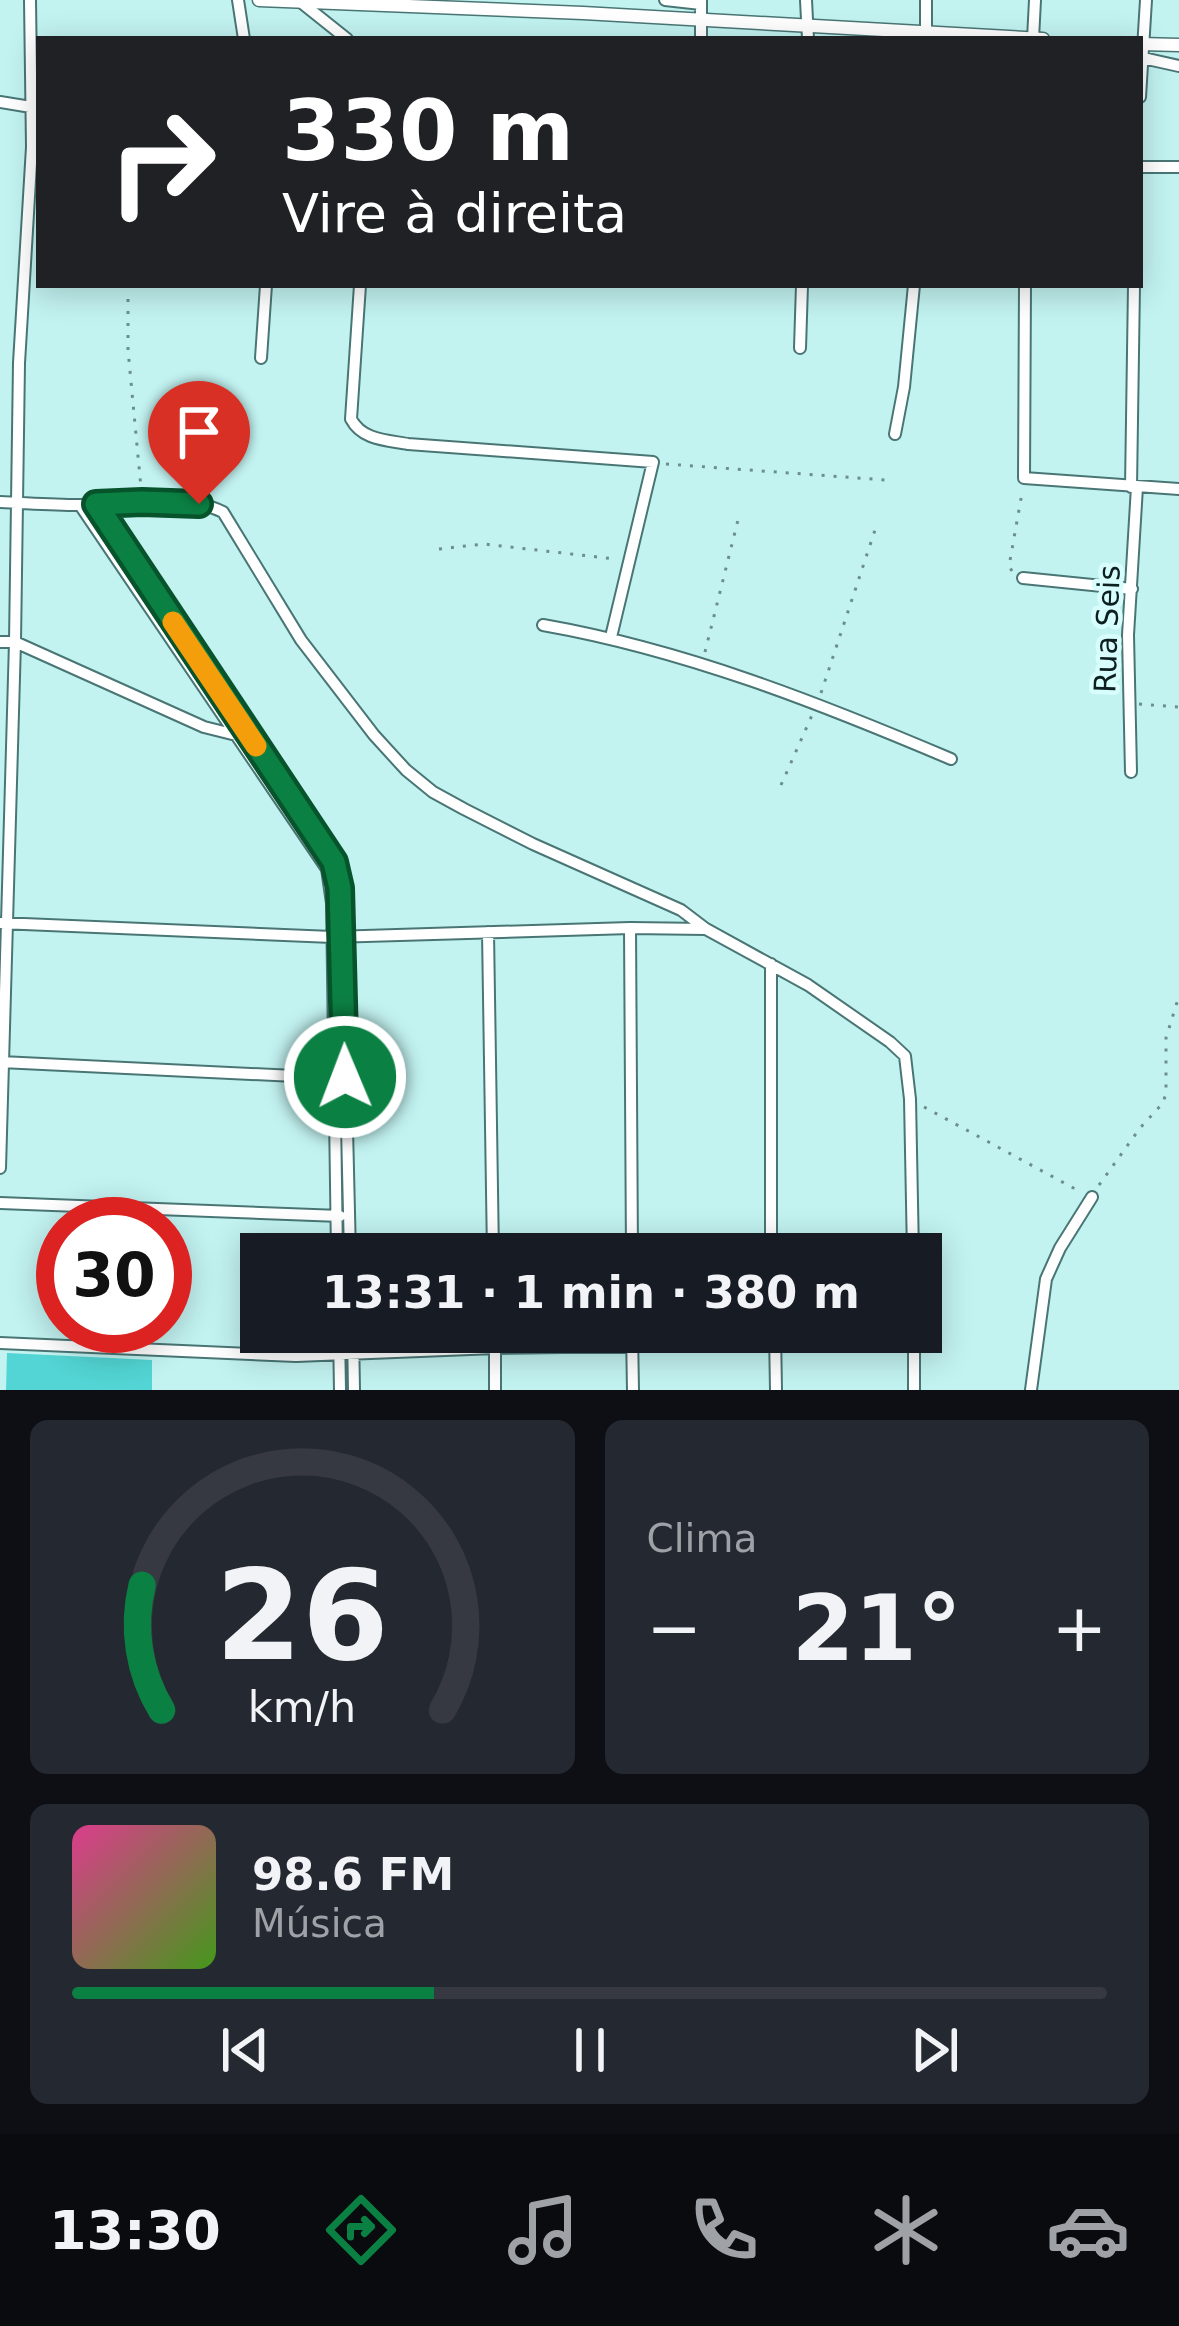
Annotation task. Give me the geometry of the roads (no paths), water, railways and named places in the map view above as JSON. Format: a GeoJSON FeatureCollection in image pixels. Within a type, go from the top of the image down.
{"type":"FeatureCollection","features":[{"type":"Feature","properties":{"kind":"street"},"geometry":{"type":"LineString","coordinates":[[0,1168],[19,363],[32,147],[30,0]]}},
{"type":"Feature","properties":{"kind":"street"},"geometry":{"type":"LineString","coordinates":[[238,0],[244,36]]}},
{"type":"Feature","properties":{"kind":"street"},"geometry":{"type":"LineString","coordinates":[[260,0],[925,35],[926,0]]}},
{"type":"Feature","properties":{"kind":"street"},"geometry":{"type":"LineString","coordinates":[[664,0],[701,2],[701,36]]}},
{"type":"Feature","properties":{"kind":"street"},"geometry":{"type":"LineString","coordinates":[[806,0],[808,32]]}},
{"type":"Feature","properties":{"kind":"street"},"geometry":{"type":"LineString","coordinates":[[1033,36],[1035,0]]}},
{"type":"Feature","properties":{"kind":"street"},"geometry":{"type":"LineString","coordinates":[[1143,38],[1147,0]]}},
{"type":"Feature","properties":{"kind":"street"},"geometry":{"type":"LineString","coordinates":[[302,3],[342,36]]}},
{"type":"Feature","properties":{"kind":"street"},"geometry":{"type":"LineString","coordinates":[[1143,48],[1179,45]]}},
{"type":"Feature","properties":{"kind":"street"},"geometry":{"type":"LineString","coordinates":[[1143,48],[1179,66]]}},
{"type":"Feature","properties":{"kind":"street"},"geometry":{"type":"LineString","coordinates":[[0,102],[31,106]]}},
{"type":"Feature","properties":{"kind":"street"},"geometry":{"type":"LineString","coordinates":[[1143,167],[1179,167]]}},
{"type":"Feature","properties":{"kind":"street"},"geometry":{"type":"LineString","coordinates":[[261,358],[266,288]]}},
{"type":"Feature","properties":{"kind":"street"},"geometry":{"type":"LineString","coordinates":[[360,288],[351,418],[359,432],[408,444],[653,462],[610,637]]}},
{"type":"Feature","properties":{"kind":"street"},"geometry":{"type":"LineString","coordinates":[[800,348],[802,288]]}},
{"type":"Feature","properties":{"kind":"street"},"geometry":{"type":"LineString","coordinates":[[895,434],[914,288]]}},
{"type":"Feature","properties":{"kind":"street"},"geometry":{"type":"LineString","coordinates":[[1025,288],[1024,478],[1179,489]]}},
{"type":"Feature","properties":{"kind":"street","name":"Rua Seis"},"geometry":{"type":"LineString","coordinates":[[1131,772],[1134,288]]}},
{"type":"Feature","properties":{"kind":"street"},"geometry":{"type":"LineString","coordinates":[[0,502],[199,504],[223,512],[313,656],[385,749],[434,791],[533,844],[681,910],[836,1003],[902,1051],[910,1099],[913,1233]]}},
{"type":"Feature","properties":{"kind":"street"},"geometry":{"type":"LineString","coordinates":[[96,504],[334,862],[340,888],[339,1077],[346,1233]]}},
{"type":"Feature","properties":{"kind":"street"},"geometry":{"type":"LineString","coordinates":[[80,505],[327,868],[337,937]]}},
{"type":"Feature","properties":{"kind":"street"},"geometry":{"type":"LineString","coordinates":[[1023,578],[1132,589]]}},
{"type":"Feature","properties":{"kind":"street"},"geometry":{"type":"LineString","coordinates":[[543,625],[610,637],[702,664],[817,704],[951,759]]}},
{"type":"Feature","properties":{"kind":"street"},"geometry":{"type":"LineString","coordinates":[[0,642],[15,643],[204,727],[252,740]]}},
{"type":"Feature","properties":{"kind":"street"},"geometry":{"type":"LineString","coordinates":[[4,924],[337,937],[706,929]]}},
{"type":"Feature","properties":{"kind":"street"},"geometry":{"type":"LineString","coordinates":[[630,928],[632,1233]]}},
{"type":"Feature","properties":{"kind":"street"},"geometry":{"type":"LineString","coordinates":[[488,932],[493,1233]]}},
{"type":"Feature","properties":{"kind":"street"},"geometry":{"type":"LineString","coordinates":[[771,964],[771,1233]]}},
{"type":"Feature","properties":{"kind":"street"},"geometry":{"type":"LineString","coordinates":[[2,1062],[339,1077]]}},
{"type":"Feature","properties":{"kind":"street"},"geometry":{"type":"LineString","coordinates":[[1031,1390],[1046,1279],[1092,1197]]}},
{"type":"Feature","properties":{"kind":"street"},"geometry":{"type":"LineString","coordinates":[[0,1203],[343,1216]]}},
{"type":"Feature","properties":{"kind":"street"},"geometry":{"type":"LineString","coordinates":[[340,1233],[343,1216]]}},
{"type":"Feature","properties":{"kind":"street"},"geometry":{"type":"LineString","coordinates":[[0,1343],[296,1355],[353,1353],[354,1390]]}},
{"type":"Feature","properties":{"kind":"street"},"geometry":{"type":"LineString","coordinates":[[495,1353],[495,1390]]}},
{"type":"Feature","properties":{"kind":"street"},"geometry":{"type":"LineString","coordinates":[[633,1353],[633,1390]]}},
{"type":"Feature","properties":{"kind":"street"},"geometry":{"type":"LineString","coordinates":[[775,1353],[776,1390]]}},
{"type":"Feature","properties":{"kind":"street"},"geometry":{"type":"LineString","coordinates":[[914,1353],[914,1390]]}},
{"type":"Feature","properties":{"kind":"street"},"geometry":{"type":"LineString","coordinates":[[339,1354],[340,1390]]}}]}
